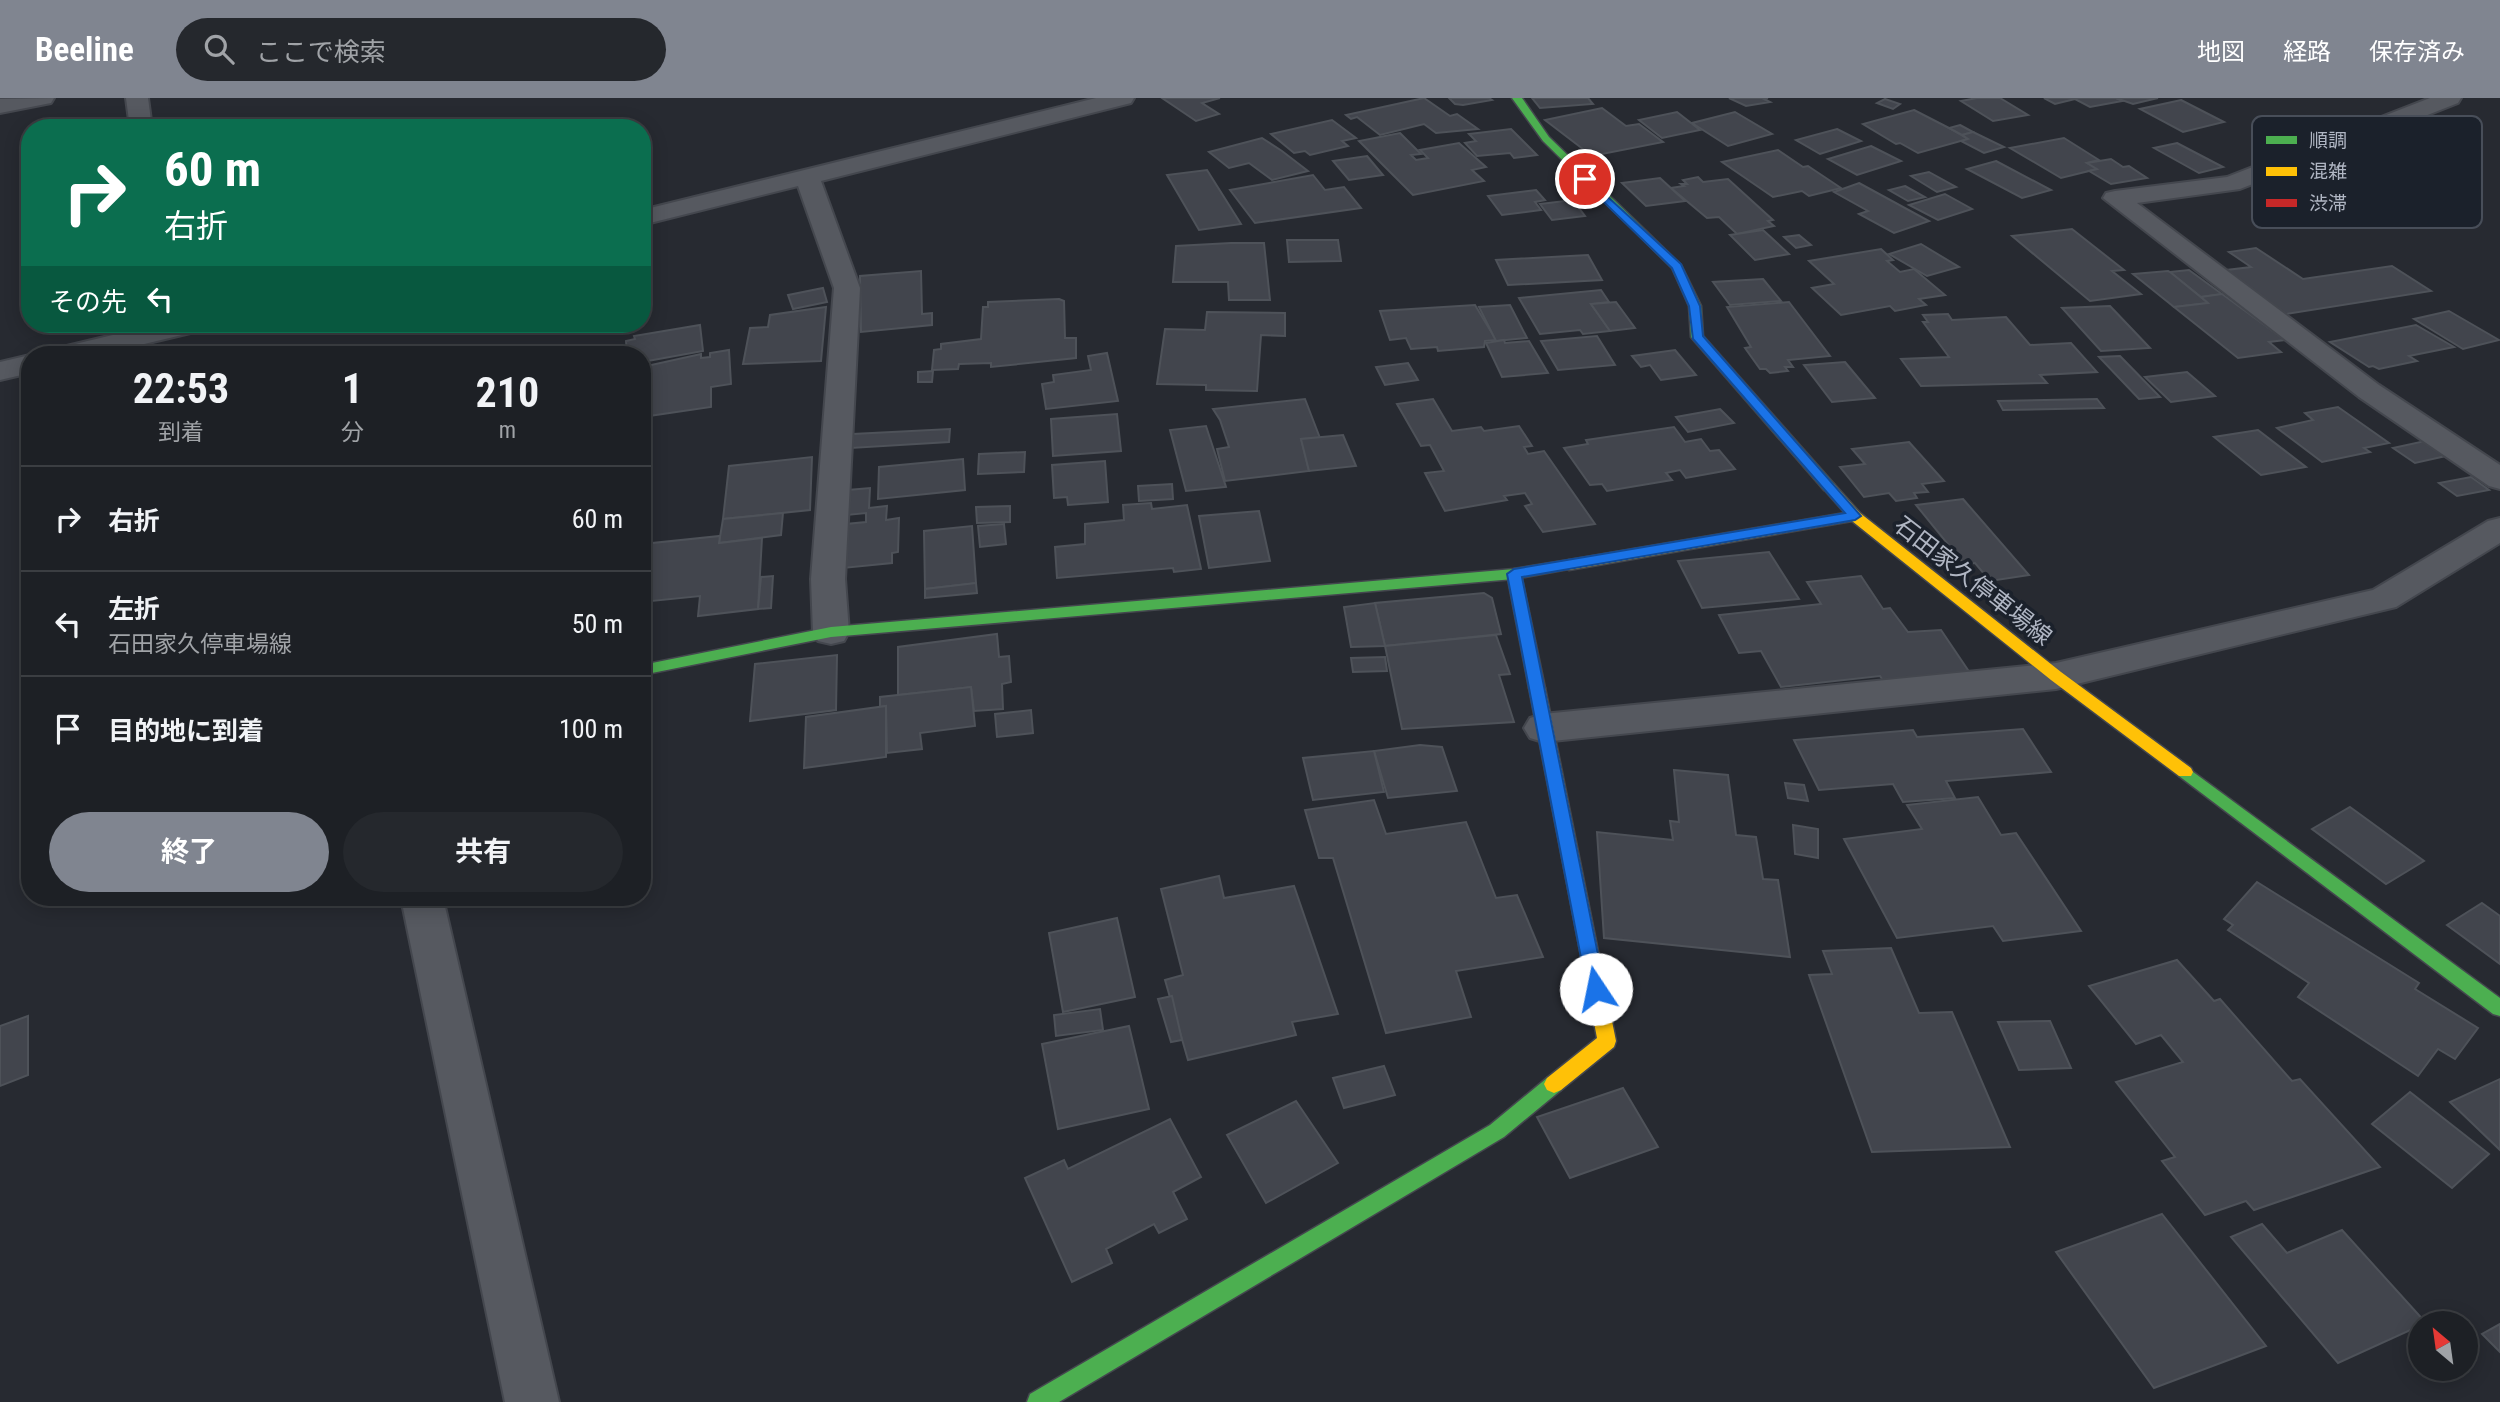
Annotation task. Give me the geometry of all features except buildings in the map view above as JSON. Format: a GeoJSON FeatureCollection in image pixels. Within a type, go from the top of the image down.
{"type":"FeatureCollection","features":[{"type":"Feature","properties":{"kind":"street"},"geometry":{"type":"LineString","coordinates":[[0,106],[43,98]]}},
{"type":"Feature","properties":{"kind":"street"},"geometry":{"type":"LineString","coordinates":[[137,98],[140,119]]}},
{"type":"Feature","properties":{"kind":"street"},"geometry":{"type":"LineString","coordinates":[[651,216],[808,179],[1123,98]]}},
{"type":"Feature","properties":{"kind":"street","name":"石田家久停車場線"},"geometry":{"type":"LineString","coordinates":[[1517,98],[1546,139],[1677,267],[1695,306],[1697,337],[1855,516],[2056,676],[2500,1008]]}},
{"type":"Feature","properties":{"kind":"street"},"geometry":{"type":"LineString","coordinates":[[2404,116],[2450,98]]}},
{"type":"Feature","properties":{"kind":"street"},"geometry":{"type":"LineString","coordinates":[[2252,176],[2231,184],[2115,198],[2369,391],[2500,479]]}},
{"type":"Feature","properties":{"kind":"street"},"geometry":{"type":"LineString","coordinates":[[808,179],[847,288],[828,579],[831,632]]}},
{"type":"Feature","properties":{"kind":"street"},"geometry":{"type":"LineString","coordinates":[[98,346],[148,333]]}},
{"type":"Feature","properties":{"kind":"street"},"geometry":{"type":"LineString","coordinates":[[0,371],[21,365]]}},
{"type":"Feature","properties":{"kind":"street"},"geometry":{"type":"LineString","coordinates":[[651,668],[831,632],[1514,574],[1855,516]]}},
{"type":"Feature","properties":{"kind":"street"},"geometry":{"type":"LineString","coordinates":[[1544,728],[2056,676],[2384,599],[2500,528]]}},
{"type":"Feature","properties":{"kind":"street"},"geometry":{"type":"LineString","coordinates":[[1038,1402],[1497,1131],[1607,1041],[1514,574]]}},
{"type":"Feature","properties":{"kind":"street"},"geometry":{"type":"LineString","coordinates":[[424,906],[532,1402]]}},
{"type":"Feature","properties":{"kind":"traffic: fast"},"geometry":{"type":"LineString","coordinates":[[1517,98],[1546,139],[1677,267],[1695,306],[1697,337],[1829,487]]}},
{"type":"Feature","properties":{"kind":"traffic: fast"},"geometry":{"type":"LineString","coordinates":[[651,668],[831,632],[1514,574],[1569,565]]}},
{"type":"Feature","properties":{"kind":"traffic: fast"},"geometry":{"type":"LineString","coordinates":[[2185,772],[2500,1008]]}},
{"type":"Feature","properties":{"kind":"traffic: fast"},"geometry":{"type":"LineString","coordinates":[[1038,1402],[1497,1131],[1554,1084]]}},
{"type":"Feature","properties":{"kind":"traffic: slow"},"geometry":{"type":"LineString","coordinates":[[1829,487],[1855,516],[2056,676],[2185,772]]}},
{"type":"Feature","properties":{"kind":"traffic: slow"},"geometry":{"type":"LineString","coordinates":[[1569,565],[1855,516]]}},
{"type":"Feature","properties":{"kind":"traffic: slow"},"geometry":{"type":"LineString","coordinates":[[1537,688],[1607,1041],[1554,1084]]}},
{"type":"Feature","properties":{"kind":"traffic: jam"},"geometry":{"type":"LineString","coordinates":[[1514,574],[1537,688]]}},
{"type":"Feature","properties":{"kind":"route"},"geometry":{"type":"LineString","coordinates":[[1585,179],[1677,267],[1695,306],[1697,337],[1855,516],[1514,574],[1596,989]]}}]}
